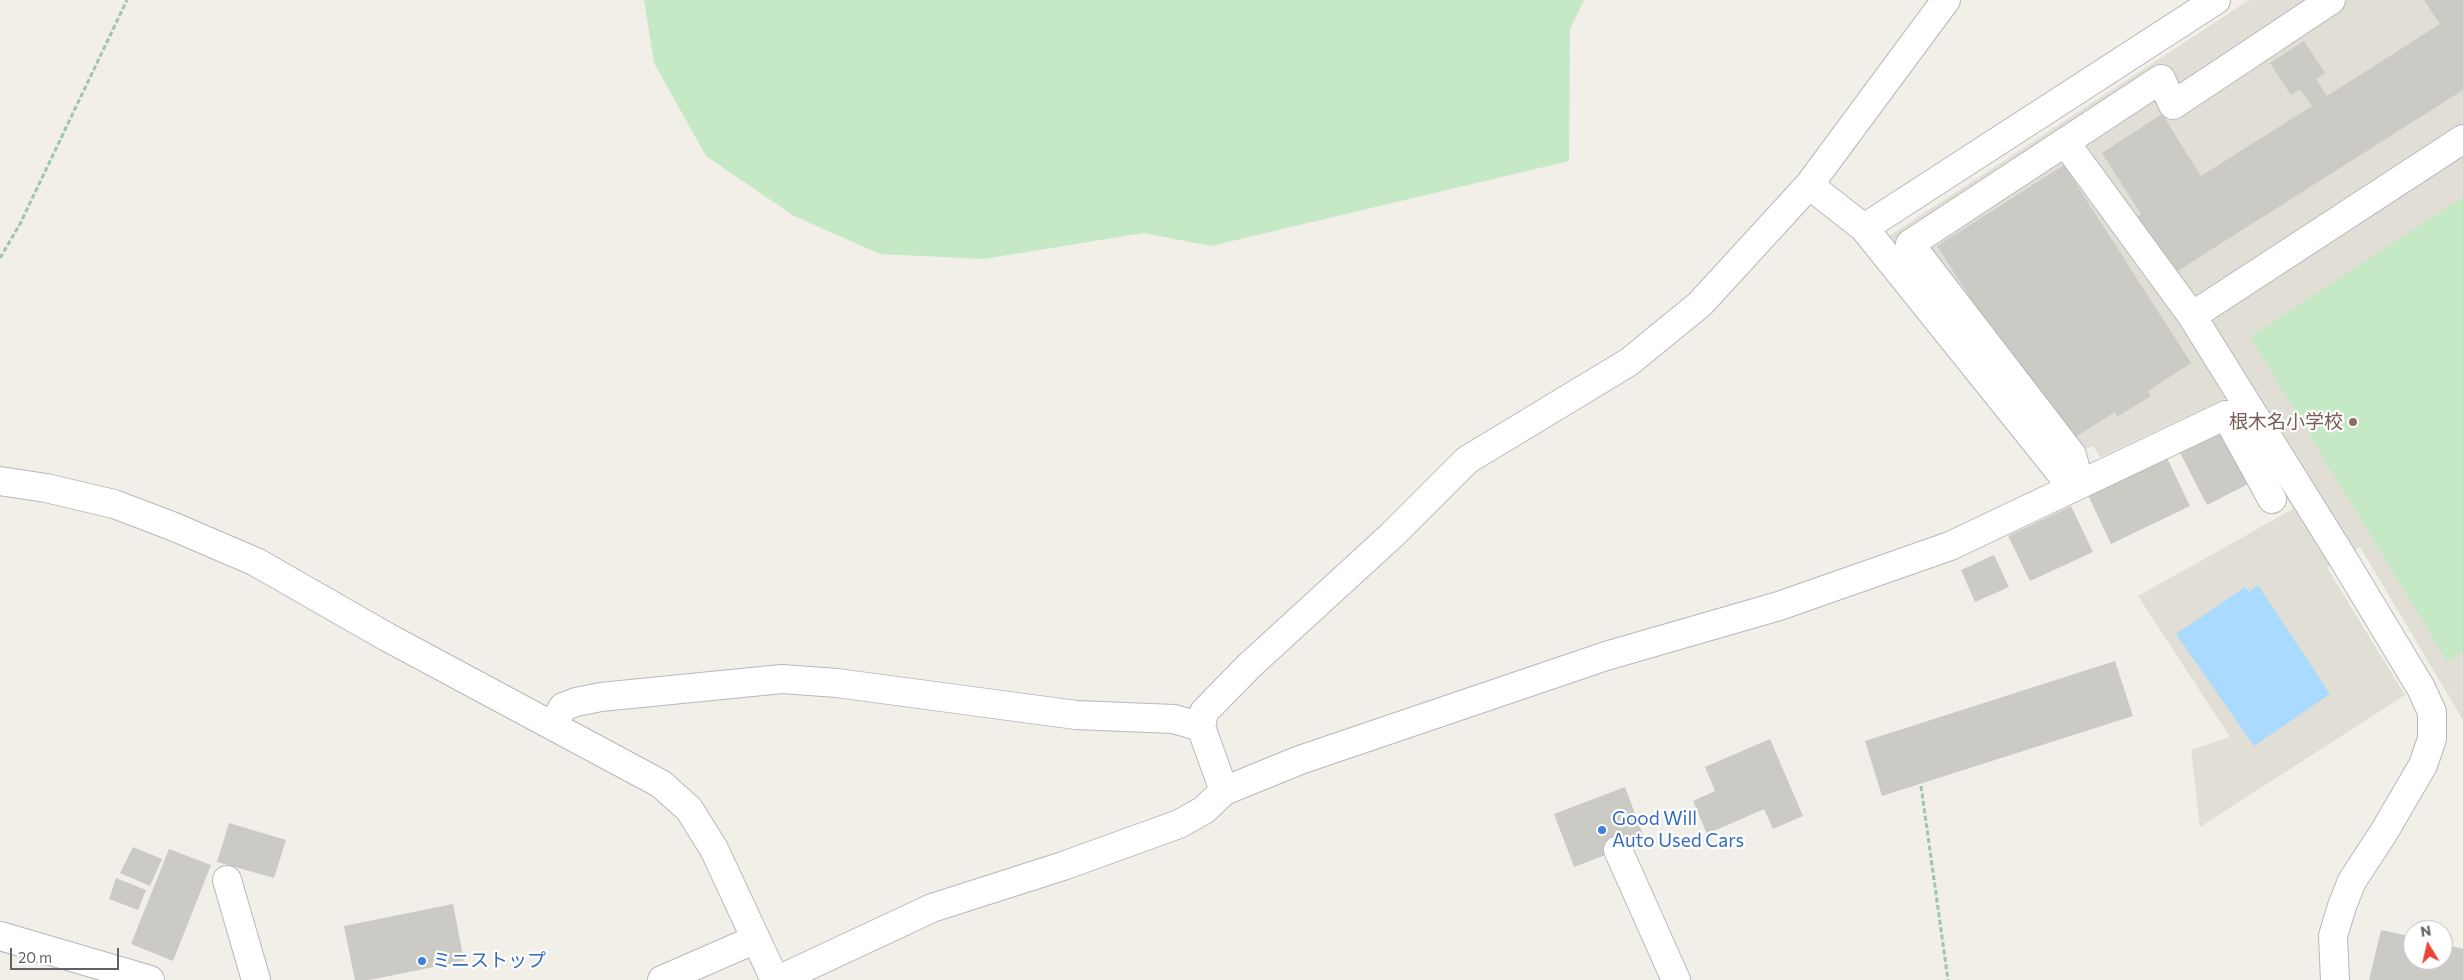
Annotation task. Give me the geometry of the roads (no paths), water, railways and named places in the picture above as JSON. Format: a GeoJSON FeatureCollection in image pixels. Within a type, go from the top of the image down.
{"type":"FeatureCollection","features":[{"type":"Feature","properties":{"kind":"street"},"geometry":{"type":"LineString","coordinates":[[1224,791],[1201,727],[1204,712],[1249,666],[1392,535],[1467,460],[1629,362],[1700,304],[1809,185],[1946,0]]}},
{"type":"Feature","properties":{"kind":"street"},"geometry":{"type":"LineString","coordinates":[[1864,228],[2216,0]]}},
{"type":"Feature","properties":{"kind":"street"},"geometry":{"type":"LineString","coordinates":[[2070,489],[2076,470],[2072,455],[1910,244],[2161,79],[2173,105],[2330,0]]}},
{"type":"Feature","properties":{"kind":"street"},"geometry":{"type":"LineString","coordinates":[[2192,316],[2463,139]]}},
{"type":"Feature","properties":{"kind":"street"},"geometry":{"type":"LineString","coordinates":[[2065,142],[2192,316],[2342,557],[2421,688],[2432,712],[2432,739],[2423,765],[2384,832],[2352,881],[2342,906],[2333,936],[2335,980]]}},
{"type":"Feature","properties":{"kind":"street"},"geometry":{"type":"LineString","coordinates":[[1809,185],[1864,228],[2060,472],[2070,489]]}},
{"type":"Feature","properties":{"kind":"street"},"geometry":{"type":"LineString","coordinates":[[0,481],[46,488],[114,504],[172,526],[256,562],[387,637],[661,784],[689,809],[714,849],[777,980],[932,908],[1063,866],[1179,824],[1204,810],[1224,791],[1300,760],[1606,656],[1779,606],[1870,576],[1950,546],[2226,415],[2272,499]]}},
{"type":"Feature","properties":{"kind":"street"},"geometry":{"type":"LineString","coordinates":[[553,725],[563,707],[601,696],[782,679],[837,683],[1076,716],[1174,719],[1201,727]]}},
{"type":"Feature","properties":{"kind":"street"},"geometry":{"type":"LineString","coordinates":[[1618,850],[1676,980]]}},
{"type":"Feature","properties":{"kind":"street"},"geometry":{"type":"LineString","coordinates":[[227,880],[256,980]]}},
{"type":"Feature","properties":{"kind":"street"},"geometry":{"type":"LineString","coordinates":[[0,936],[150,980]]}},
{"type":"Feature","properties":{"kind":"street"},"geometry":{"type":"LineString","coordinates":[[662,980],[756,939]]}},
{"type":"Feature","properties":{"kind":"water"},"geometry":{"type":"Polygon","coordinates":[[[2258,585],[2330,694],[2254,746],[2176,634],[2245,587],[2249,592],[2258,585]]]}},
{"type":"Feature","properties":{"kind":"place","name":"根木名小学校"},"geometry":{"type":"Point","coordinates":[2353,422]}},
{"type":"Feature","properties":{"kind":"place","name":"Good Will Auto Used Cars"},"geometry":{"type":"Point","coordinates":[1602,830]}},
{"type":"Feature","properties":{"kind":"place","name":"ミニストップ"},"geometry":{"type":"Point","coordinates":[422,961]}}]}
